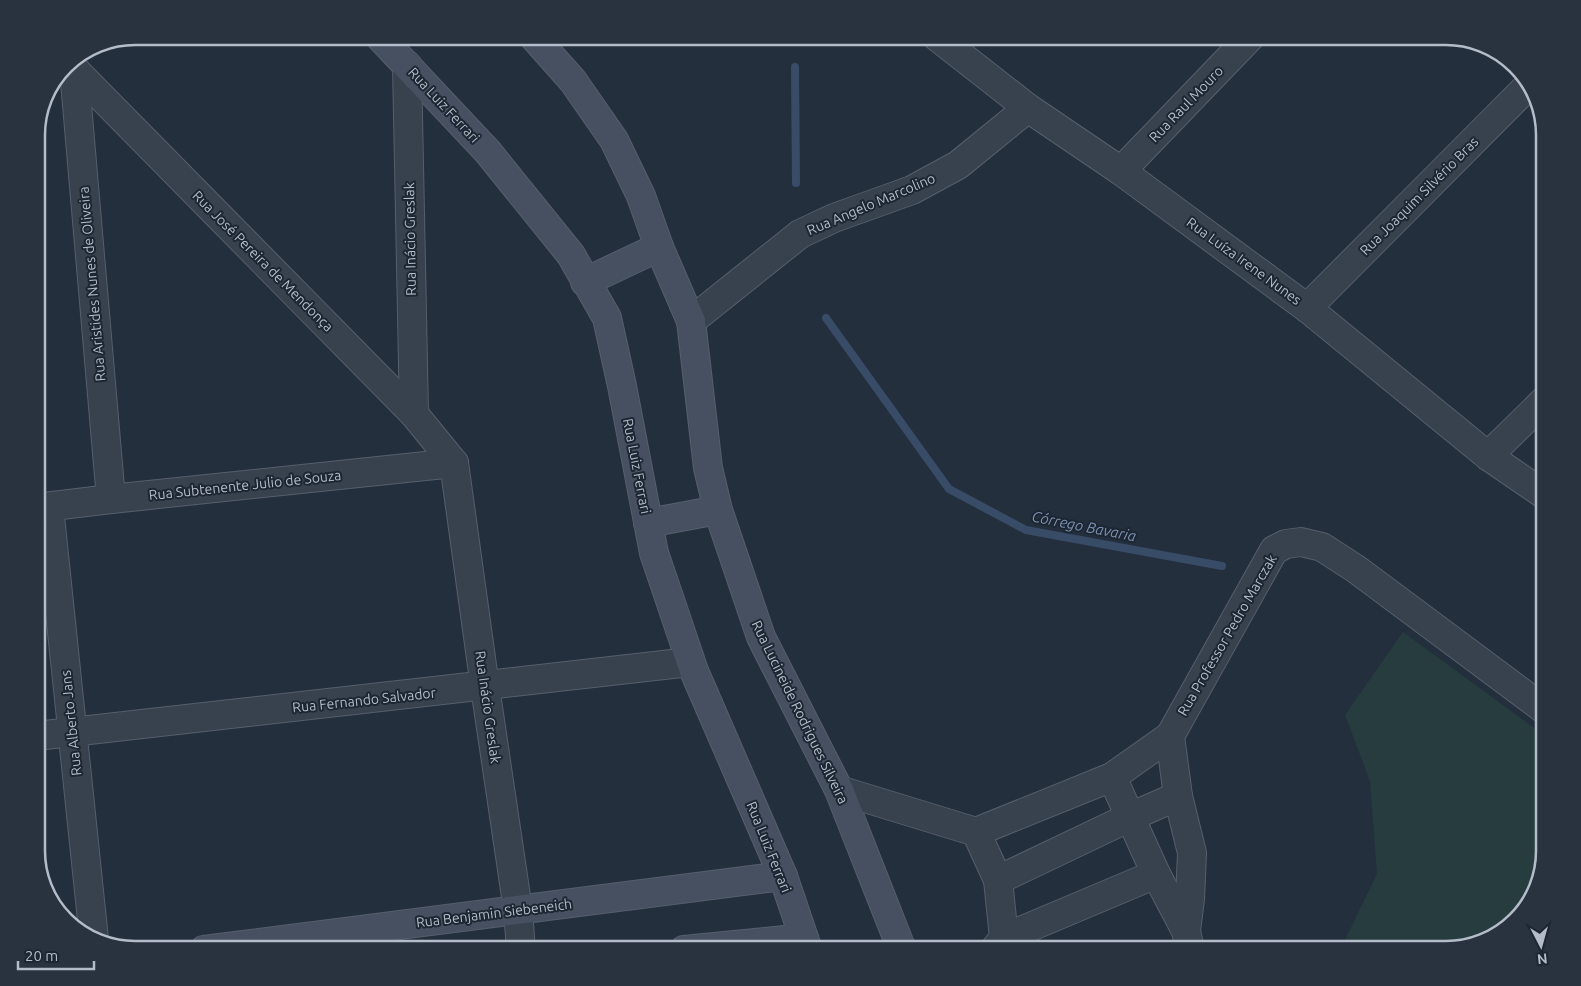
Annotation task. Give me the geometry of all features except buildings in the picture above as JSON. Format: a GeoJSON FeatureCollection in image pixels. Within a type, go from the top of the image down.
{"type":"FeatureCollection","features":[{"type":"Feature","properties":{"kind":"street","name":"Rua Luiz Ferrari"},"geometry":{"type":"LineString","coordinates":[[388,45],[488,152],[571,256],[606,318],[622,386],[654,552],[690,662],[783,876],[805,941]]}},
{"type":"Feature","properties":{"kind":"street","name":"Rua Lucineide Rodrigues Silveira"},"geometry":{"type":"LineString","coordinates":[[541,45],[573,81],[614,140],[641,196],[659,247],[691,321],[708,468],[718,510],[761,637],[839,790],[898,941]]}},
{"type":"Feature","properties":{"kind":"street","name":"Rua Luíza Irene Nunes"},"geometry":{"type":"LineString","coordinates":[[948,45],[1028,108],[1121,171],[1307,308],[1488,456],[1536,489]]}},
{"type":"Feature","properties":{"kind":"street","name":"Rua Raul Mouro"},"geometry":{"type":"LineString","coordinates":[[1121,171],[1242,45]]}},
{"type":"Feature","properties":{"kind":"street","name":"Rua Inácio Greslak"},"geometry":{"type":"LineString","coordinates":[[407,65],[414,414]]}},
{"type":"Feature","properties":{"kind":"street","name":"Rua José Pereira de Mendonça"},"geometry":{"type":"LineString","coordinates":[[73,69],[414,414],[454,463]]}},
{"type":"Feature","properties":{"kind":"street","name":"Rua Aristides Nunes de Oliveira"},"geometry":{"type":"LineString","coordinates":[[71,71],[111,499]]}},
{"type":"Feature","properties":{"kind":"street","name":"Rua Joaquim Silvério Bras"},"geometry":{"type":"LineString","coordinates":[[1307,308],[1524,90]]}},
{"type":"Feature","properties":{"kind":"street","name":"Rua Angelo Marcolino"},"geometry":{"type":"LineString","coordinates":[[691,321],[800,234],[834,218],[912,190],[958,165],[1028,108]]}},
{"type":"Feature","properties":{"kind":"street"},"geometry":{"type":"LineString","coordinates":[[585,282],[659,247]]}},
{"type":"Feature","properties":{"kind":"street"},"geometry":{"type":"LineString","coordinates":[[1488,456],[1536,409]]}},
{"type":"Feature","properties":{"kind":"street","name":"Rua Inácio Greslak"},"geometry":{"type":"LineString","coordinates":[[454,463],[484,687],[518,910],[520,941]]}},
{"type":"Feature","properties":{"kind":"street","name":"Rua Subtenente Julio de Souza"},"geometry":{"type":"LineString","coordinates":[[45,508],[111,499],[454,463]]}},
{"type":"Feature","properties":{"kind":"street"},"geometry":{"type":"LineString","coordinates":[[648,524],[718,510]]}},
{"type":"Feature","properties":{"kind":"street","name":"Rua Alberto Jans"},"geometry":{"type":"LineString","coordinates":[[45,524],[72,733],[93,931]]}},
{"type":"Feature","properties":{"kind":"street","name":"Rua Professor Pedro Marczak"},"geometry":{"type":"LineString","coordinates":[[1170,736],[1274,550],[1286,544],[1301,542],[1322,547],[1356,569],[1536,703]]}},
{"type":"Feature","properties":{"kind":"street","name":"Rua Fernando Salvador"},"geometry":{"type":"LineString","coordinates":[[45,735],[484,687],[690,662]]}},
{"type":"Feature","properties":{"kind":"street"},"geometry":{"type":"LineString","coordinates":[[839,790],[976,832],[1112,777],[1170,736],[1178,796],[1192,853],[1188,941]]}},
{"type":"Feature","properties":{"kind":"street"},"geometry":{"type":"LineString","coordinates":[[1112,777],[1188,941]]}},
{"type":"Feature","properties":{"kind":"street"},"geometry":{"type":"LineString","coordinates":[[998,880],[1178,796]]}},
{"type":"Feature","properties":{"kind":"street"},"geometry":{"type":"LineString","coordinates":[[976,832],[998,880],[999,941]]}},
{"type":"Feature","properties":{"kind":"street"},"geometry":{"type":"LineString","coordinates":[[1006,941],[1156,874]]}},
{"type":"Feature","properties":{"kind":"street","name":"Rua Benjamin Siebeneich"},"geometry":{"type":"LineString","coordinates":[[275,941],[783,876]]}},
{"type":"Feature","properties":{"kind":"green space"},"geometry":{"type":"Polygon","coordinates":[[[1403,632],[1536,729],[1535,863],[1529,886],[1510,915],[1481,934],[1458,940],[1344,941],[1377,874],[1370,781],[1345,715],[1403,632]]]}},
{"type":"Feature","properties":{"kind":"waterway","name":"Córrego Bavaria"},"geometry":{"type":"LineString","coordinates":[[795,67],[796,183]]}},
{"type":"Feature","properties":{"kind":"waterway","name":"Córrego Bavaria"},"geometry":{"type":"LineString","coordinates":[[826,318],[949,489],[1026,530],[1222,566]]}}]}
